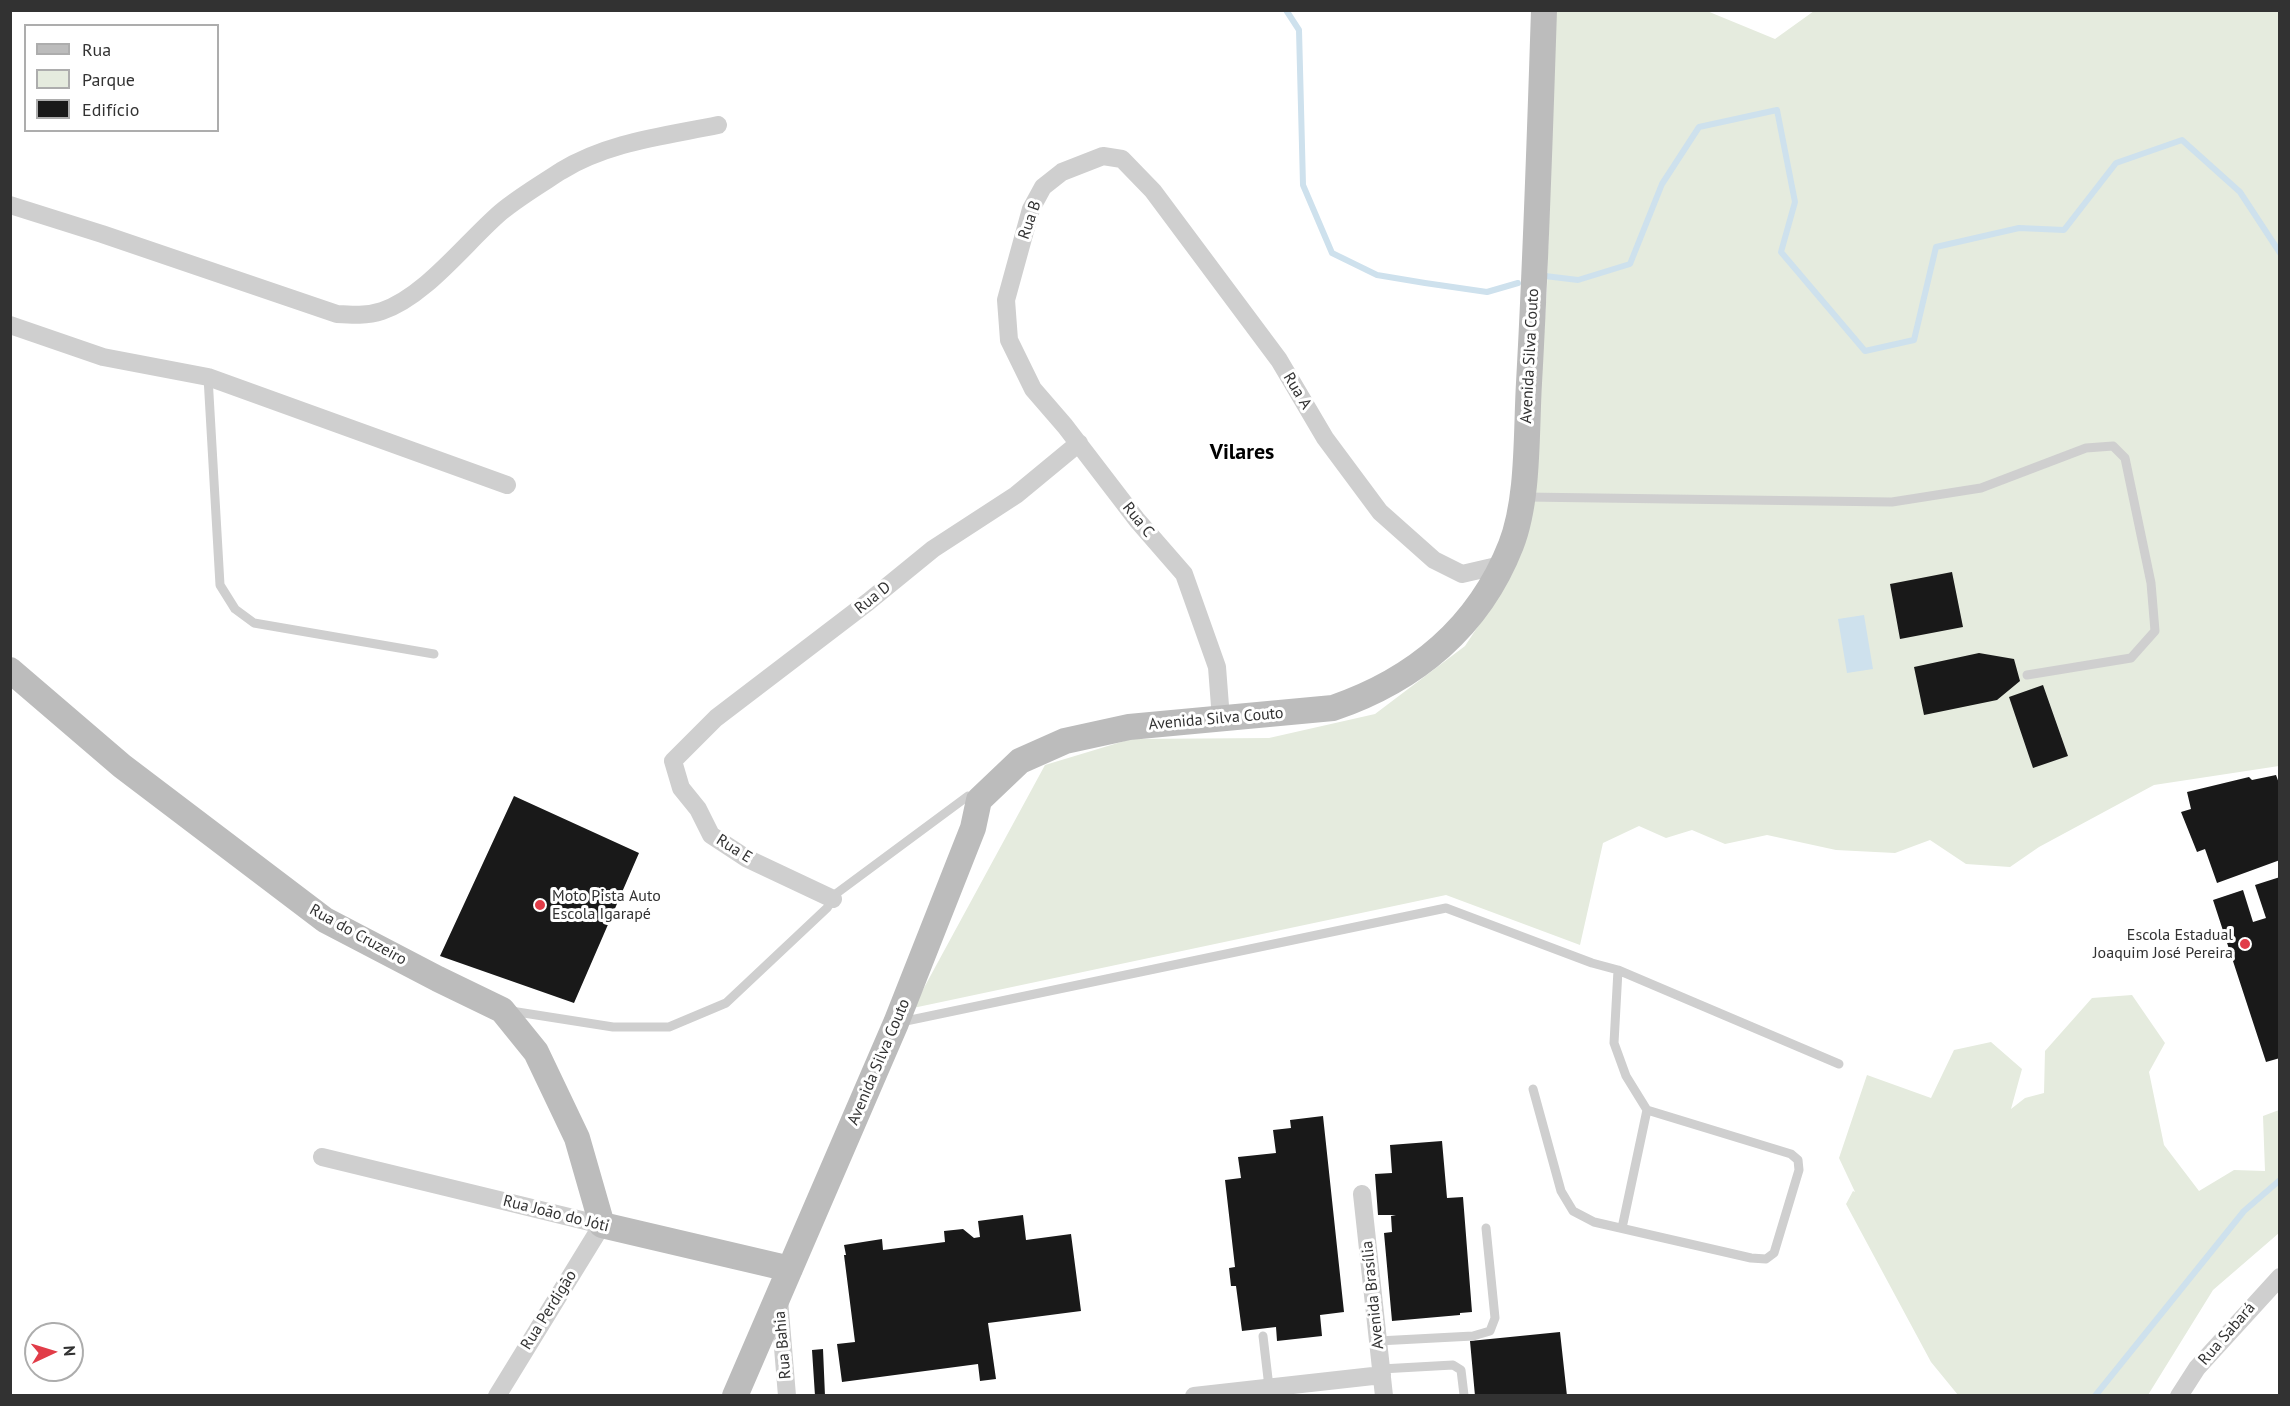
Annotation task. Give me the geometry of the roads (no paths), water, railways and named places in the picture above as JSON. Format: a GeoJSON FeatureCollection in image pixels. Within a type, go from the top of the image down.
{"type":"FeatureCollection","features":[{"type":"Feature","properties":{"kind":"main road","name":"Avenida Silva Couto"},"geometry":{"type":"LineString","coordinates":[[735,1395],[896,1023],[973,828],[979,800],[1020,761],[1065,741],[1129,727],[1333,708],[1363,698],[1397,680],[1448,642],[1469,618],[1493,581],[1511,545],[1522,497],[1535,273],[1545,10]]}},
{"type":"Feature","properties":{"kind":"main road","name":"Rua do Cruzeiro"},"geometry":{"type":"LineString","coordinates":[[10,670],[122,766],[325,920],[502,1010],[536,1052],[577,1138],[602,1225]]}},
{"type":"Feature","properties":{"kind":"main road","name":"Rua João do Jóti"},"geometry":{"type":"LineString","coordinates":[[602,1225],[790,1269]]}},
{"type":"Feature","properties":{"kind":"street"},"geometry":{"type":"LineString","coordinates":[[10,205],[337,314],[358,315],[382,311],[407,298],[441,271],[502,212],[563,170],[616,146],[718,125]]}},
{"type":"Feature","properties":{"kind":"street","name":"Rua B"},"geometry":{"type":"LineString","coordinates":[[1009,340],[1006,300],[1031,209],[1043,186],[1062,172],[1084,162],[1103,156],[1122,159]]}},
{"type":"Feature","properties":{"kind":"street","name":"Rua A"},"geometry":{"type":"LineString","coordinates":[[1122,159],[1153,191],[1279,360],[1325,438],[1380,512],[1434,560],[1462,574],[1501,565]]}},
{"type":"Feature","properties":{"kind":"street"},"geometry":{"type":"LineString","coordinates":[[10,325],[103,357],[208,377],[507,485]]}},
{"type":"Feature","properties":{"kind":"street","name":"Rua C"},"geometry":{"type":"LineString","coordinates":[[1009,340],[1033,389],[1079,443],[1137,520],[1185,573],[1217,667],[1221,719]]}},
{"type":"Feature","properties":{"kind":"street","name":"Rua D"},"geometry":{"type":"LineString","coordinates":[[673,761],[716,718],[868,602],[933,549],[1016,495],[1079,443]]}},
{"type":"Feature","properties":{"kind":"street","name":"Rua E"},"geometry":{"type":"LineString","coordinates":[[673,761],[681,788],[698,809],[711,835],[746,858],[833,899]]}},
{"type":"Feature","properties":{"kind":"street","name":"Rua João do Jóti"},"geometry":{"type":"LineString","coordinates":[[322,1157],[602,1225]]}},
{"type":"Feature","properties":{"kind":"street","name":"Avenida Brasília"},"geometry":{"type":"LineString","coordinates":[[1362,1194],[1384,1395]]}},
{"type":"Feature","properties":{"kind":"street","name":"Rua Perdigão"},"geometry":{"type":"LineString","coordinates":[[497,1395],[602,1225]]}},
{"type":"Feature","properties":{"kind":"street","name":"Rua Sabará"},"geometry":{"type":"LineString","coordinates":[[2179,1395],[2197,1368],[2280,1277]]}},
{"type":"Feature","properties":{"kind":"street","name":"Rua Bahia"},"geometry":{"type":"LineString","coordinates":[[778,1295],[787,1395]]}},
{"type":"Feature","properties":{"kind":"street"},"geometry":{"type":"LineString","coordinates":[[1194,1395],[1269,1388],[1381,1372]]}},
{"type":"Feature","properties":{"kind":"lane"},"geometry":{"type":"LineString","coordinates":[[208,377],[220,585],[235,609],[254,623],[434,654]]}},
{"type":"Feature","properties":{"kind":"lane"},"geometry":{"type":"LineString","coordinates":[[1522,497],[1892,502],[1981,488],[2078,450],[2113,446],[2125,458],[2151,583],[2155,631],[2131,658],[2027,675]]}},
{"type":"Feature","properties":{"kind":"lane"},"geometry":{"type":"LineString","coordinates":[[502,1010],[613,1027],[669,1027],[726,1003],[827,908],[837,893],[968,796],[979,800]]}},
{"type":"Feature","properties":{"kind":"lane"},"geometry":{"type":"LineString","coordinates":[[896,1023],[1446,908],[1592,963],[1618,970],[1839,1064]]}},
{"type":"Feature","properties":{"kind":"lane"},"geometry":{"type":"LineString","coordinates":[[1533,1089],[1561,1191],[1573,1211],[1594,1222],[1750,1258],[1766,1259],[1774,1253],[1799,1170],[1798,1160],[1791,1154],[1647,1110],[1626,1076],[1614,1043],[1618,970]]}},
{"type":"Feature","properties":{"kind":"lane"},"geometry":{"type":"LineString","coordinates":[[1622,1228],[1647,1110]]}},
{"type":"Feature","properties":{"kind":"lane"},"geometry":{"type":"LineString","coordinates":[[1378,1341],[1473,1336],[1490,1331],[1495,1317],[1486,1228]]}},
{"type":"Feature","properties":{"kind":"lane"},"geometry":{"type":"LineString","coordinates":[[1263,1336],[1269,1388]]}},
{"type":"Feature","properties":{"kind":"lane"},"geometry":{"type":"LineString","coordinates":[[1381,1372],[1453,1365],[1461,1370],[1464,1395]]}},
{"type":"Feature","properties":{"kind":"water"},"geometry":{"type":"Polygon","coordinates":[[[1864,615],[1873,669],[1847,673],[1838,619],[1864,615]]]}},
{"type":"Feature","properties":{"kind":"waterway"},"geometry":{"type":"LineString","coordinates":[[1286,10],[1299,30],[1303,185],[1332,253],[1377,275],[1425,283],[1487,292],[1518,283]]}},
{"type":"Feature","properties":{"kind":"waterway"},"geometry":{"type":"LineString","coordinates":[[1545,276],[1578,280],[1630,264],[1662,184],[1699,127],[1777,110],[1795,202],[1781,252],[1865,351],[1914,340],[1936,247],[2019,228],[2064,230],[2116,163],[2182,140],[2240,192],[2280,253]]}},
{"type":"Feature","properties":{"kind":"waterway"},"geometry":{"type":"LineString","coordinates":[[2095,1396],[2244,1211],[2280,1180]]}},
{"type":"Feature","properties":{"kind":"place","name":"Moto Pista Auto Escola Igarapé"},"geometry":{"type":"Point","coordinates":[540,905]}},
{"type":"Feature","properties":{"kind":"place","name":"Escola Estadual Joaquim José Pereira"},"geometry":{"type":"Point","coordinates":[2245,944]}},
{"type":"Feature","properties":{"kind":"district","name":"Vilares"},"geometry":{"type":"Point","coordinates":[1242,453]}}]}
